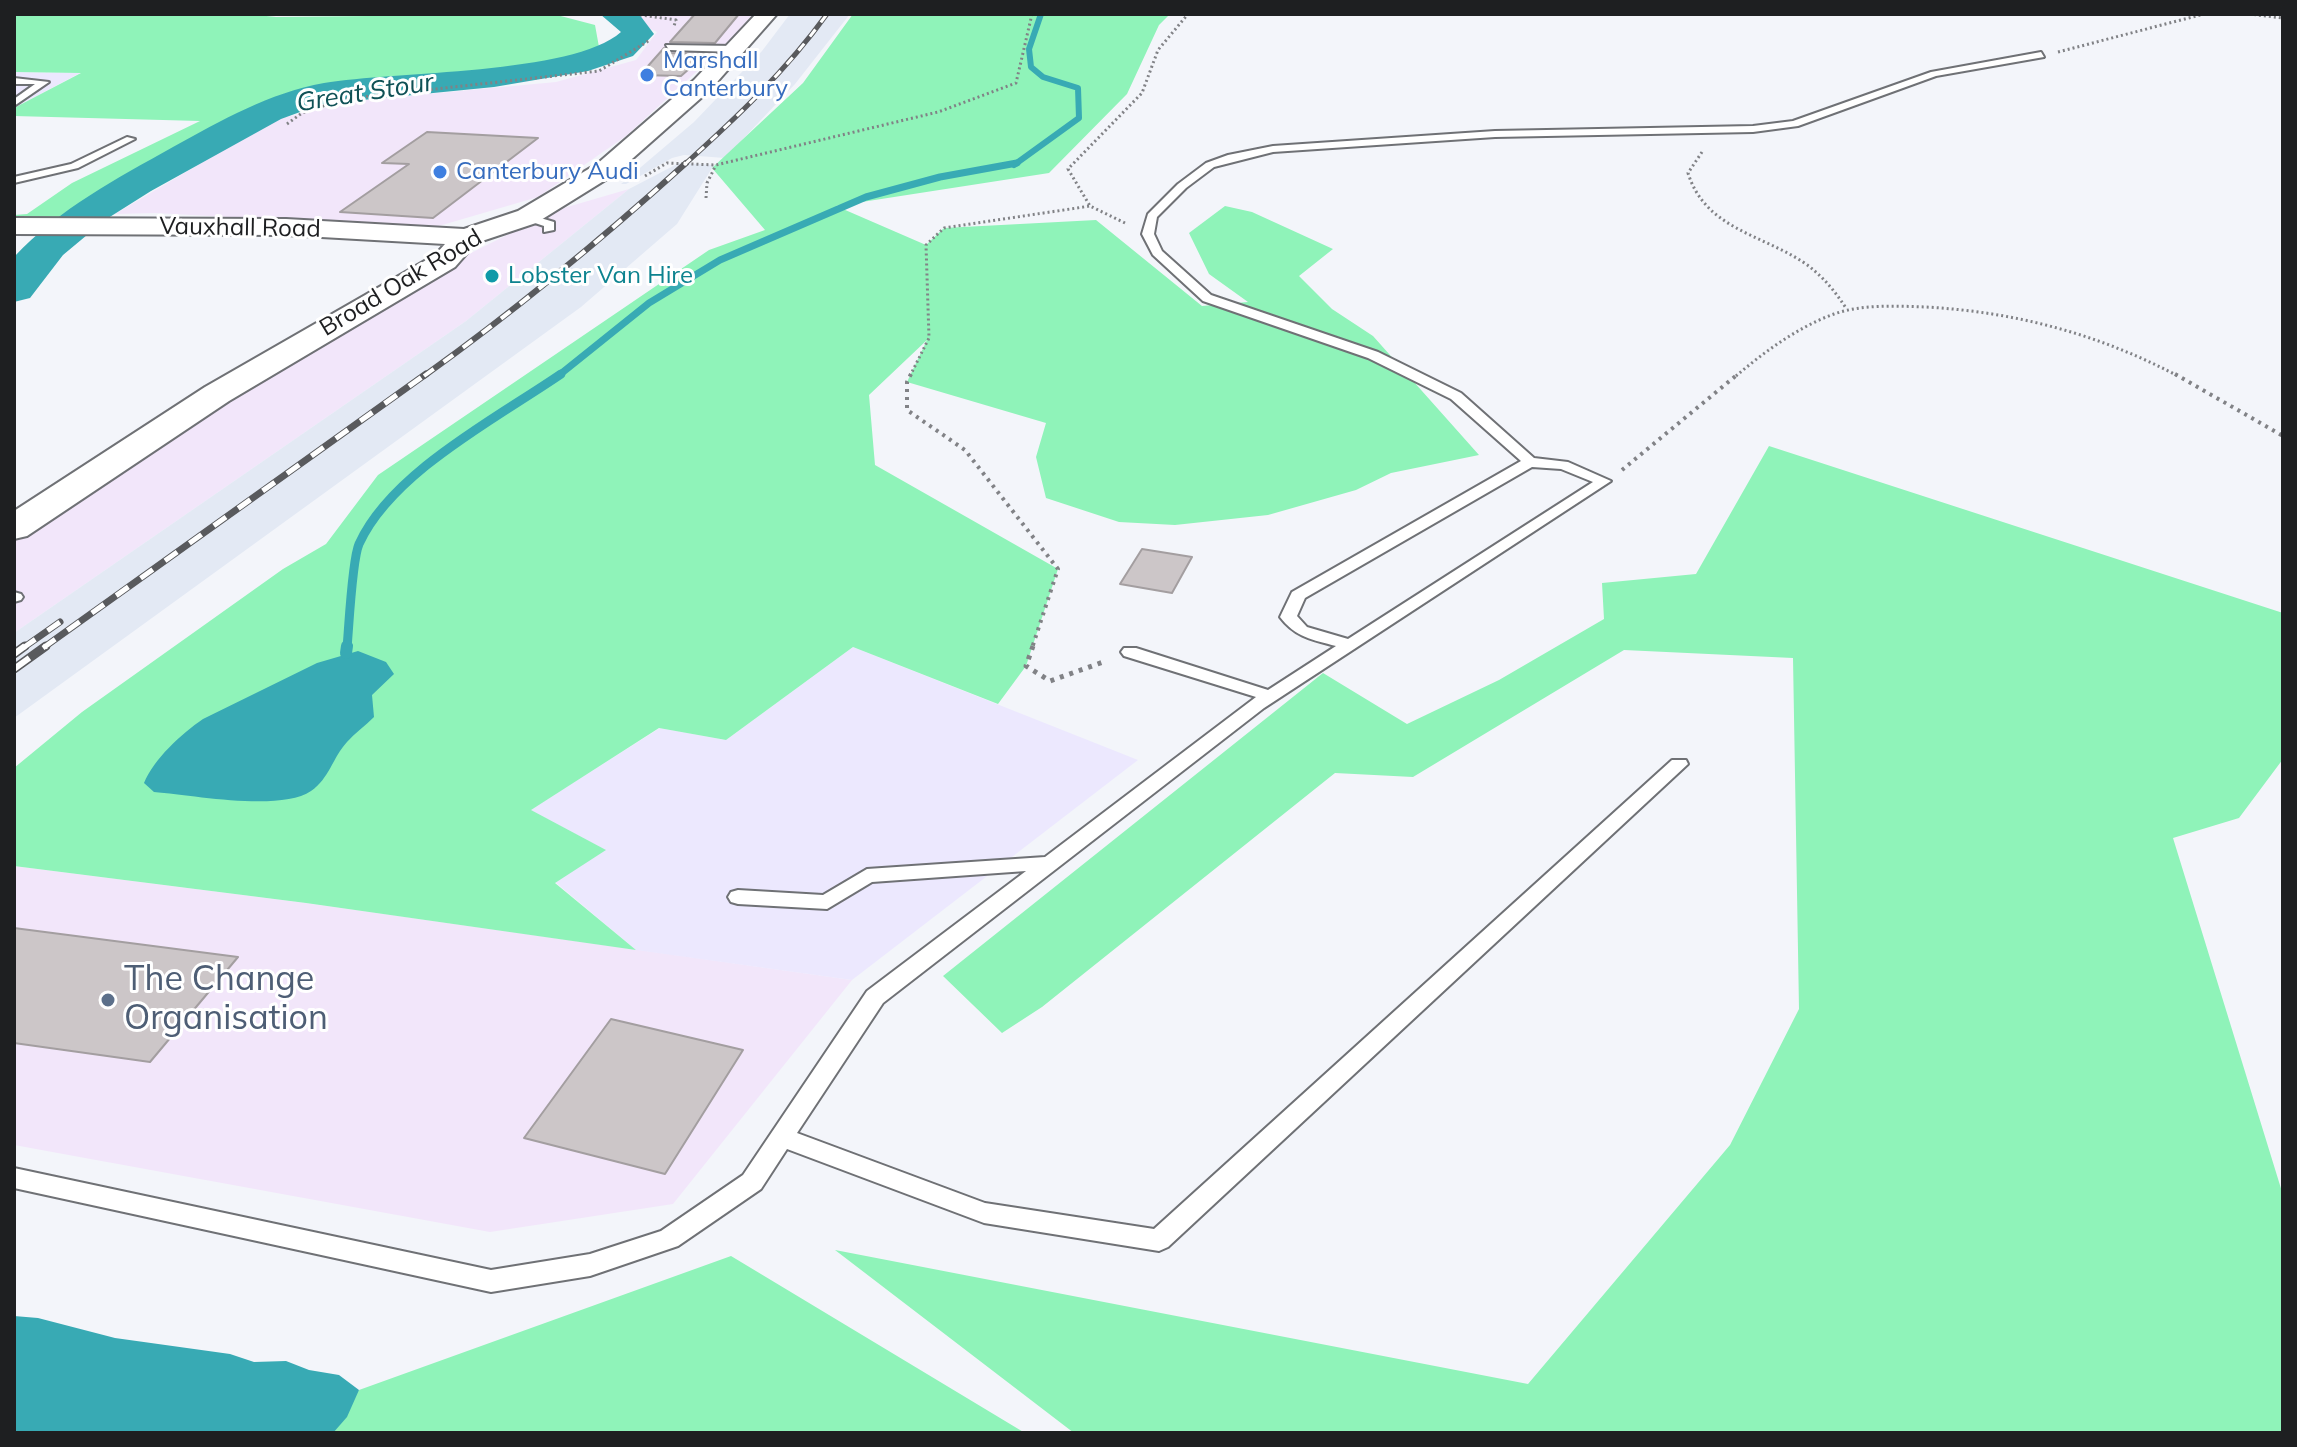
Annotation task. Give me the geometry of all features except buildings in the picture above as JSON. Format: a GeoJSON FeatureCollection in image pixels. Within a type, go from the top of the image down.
{"type":"FeatureCollection","features":[{"type":"Feature","properties":{"kind":"street","name":"Broad Oak Road"},"geometry":{"type":"LineString","coordinates":[[14,528],[228,387],[445,261],[466,237],[537,223],[637,144],[736,49],[767,14]]}},
{"type":"Feature","properties":{"kind":"street","name":"Vauxhall Road"},"geometry":{"type":"LineString","coordinates":[[23,226],[286,227],[466,237]]}},
{"type":"Feature","properties":{"kind":"lane"},"geometry":{"type":"LineString","coordinates":[[669,47],[736,49]]}},
{"type":"Feature","properties":{"kind":"lane"},"geometry":{"type":"LineString","coordinates":[[1530,462],[1456,396],[1373,355],[1207,298],[1157,253],[1148,234],[1152,216],[1182,186],[1210,165],[1273,149],[1495,134],[1753,129],[1795,124],[1934,74],[2041,55]]}},
{"type":"Feature","properties":{"kind":"lane"},"geometry":{"type":"LineString","coordinates":[[14,81],[44,82],[14,103]]}},
{"type":"Feature","properties":{"kind":"lane"},"geometry":{"type":"LineString","coordinates":[[14,180],[68,171],[130,139]]}},
{"type":"Feature","properties":{"kind":"lane"},"geometry":{"type":"LineString","coordinates":[[1351,645],[1301,631],[1288,617],[1298,595],[1530,462],[1563,465],[1604,481]]}},
{"type":"Feature","properties":{"kind":"lane"},"geometry":{"type":"LineString","coordinates":[[14,1178],[491,1281],[590,1265],[669,1239],[752,1182],[875,997],[1270,696],[1604,481]]}},
{"type":"Feature","properties":{"kind":"lane"},"geometry":{"type":"LineString","coordinates":[[1130,652],[1270,696]]}},
{"type":"Feature","properties":{"kind":"lane"},"geometry":{"type":"LineString","coordinates":[[782,1137],[984,1213],[1159,1240],[1679,764]]}},
{"type":"Feature","properties":{"kind":"lane"},"geometry":{"type":"LineString","coordinates":[[738,897],[827,902],[867,876],[1050,863]]}},
{"type":"Feature","properties":{"kind":"path"},"geometry":{"type":"LineString","coordinates":[[635,14],[676,20],[672,32]]}},
{"type":"Feature","properties":{"kind":"path"},"geometry":{"type":"LineString","coordinates":[[635,182],[667,163],[716,165],[938,112],[1016,83],[1032,14]]}},
{"type":"Feature","properties":{"kind":"path"},"geometry":{"type":"LineString","coordinates":[[1148,234],[1090,206],[1068,169],[1142,93],[1158,50],[1188,14]]}},
{"type":"Feature","properties":{"kind":"path"},"geometry":{"type":"LineString","coordinates":[[2041,55],[2084,47],[2204,14]]}},
{"type":"Feature","properties":{"kind":"path"},"geometry":{"type":"LineString","coordinates":[[2249,14],[2283,18]]}},
{"type":"Feature","properties":{"kind":"path"},"geometry":{"type":"LineString","coordinates":[[287,124],[302,113],[344,99],[599,71],[659,37]]}},
{"type":"Feature","properties":{"kind":"path"},"geometry":{"type":"LineString","coordinates":[[1753,129],[1712,143],[1696,156],[1688,173],[1694,194],[1708,210],[1773,243],[1810,268],[1836,290],[1846,308]]}},
{"type":"Feature","properties":{"kind":"path"},"geometry":{"type":"LineString","coordinates":[[706,198],[707,183],[716,165]]}},
{"type":"Feature","properties":{"kind":"path"},"geometry":{"type":"LineString","coordinates":[[1090,206],[944,228],[926,245],[929,338],[907,382],[907,410],[965,450],[1058,569],[1026,666],[1050,681],[1130,652]]}},
{"type":"Feature","properties":{"kind":"path"},"geometry":{"type":"LineString","coordinates":[[1604,481],[1648,452],[1710,395],[1757,358],[1846,308],[1879,305],[1968,309],[2021,317],[2089,336],[2144,358],[2283,436]]}},
{"type":"Feature","properties":{"kind":"shaded area"},"geometry":{"type":"Polygon","coordinates":[[[618,14],[753,14],[729,42],[626,136],[538,197],[432,228],[155,213],[115,214],[274,120],[353,101],[556,82],[636,60],[657,32],[618,14]]]}},
{"type":"Feature","properties":{"kind":"shaded area"},"geometry":{"type":"Polygon","coordinates":[[[790,14],[850,14],[795,84],[725,158],[684,155],[672,158],[621,184],[694,122],[762,51],[790,14]]]}},
{"type":"Feature","properties":{"kind":"shaded area"},"geometry":{"type":"Polygon","coordinates":[[[14,72],[80,73],[14,108],[14,72]]]}},
{"type":"Feature","properties":{"kind":"shaded area"},"geometry":{"type":"Polygon","coordinates":[[[679,163],[714,165],[677,224],[581,307],[14,718],[14,633],[466,321],[629,189],[679,163]]]}},
{"type":"Feature","properties":{"kind":"shaded area"},"geometry":{"type":"Polygon","coordinates":[[[629,189],[466,321],[14,633],[14,540],[226,395],[451,263],[557,210],[629,189]]]}},
{"type":"Feature","properties":{"kind":"shaded area"},"geometry":{"type":"Polygon","coordinates":[[[853,647],[1138,760],[852,980],[636,950],[555,882],[605,850],[530,810],[660,728],[726,740],[853,647]]]}},
{"type":"Feature","properties":{"kind":"shaded area"},"geometry":{"type":"Polygon","coordinates":[[[14,866],[306,903],[852,980],[673,1204],[490,1232],[14,1145],[14,866]]]}},
{"type":"Feature","properties":{"kind":"green space"},"geometry":{"type":"Polygon","coordinates":[[[14,14],[247,14],[276,17],[553,14],[595,25],[599,47],[569,60],[514,69],[350,81],[280,97],[58,219],[14,219],[14,215],[27,214],[72,183],[200,121],[14,116],[14,108],[81,73],[14,72],[14,14]]]}},
{"type":"Feature","properties":{"kind":"green space"},"geometry":{"type":"Polygon","coordinates":[[[853,14],[1170,14],[1159,25],[1127,94],[1049,173],[836,206],[926,245],[944,228],[1096,220],[1202,306],[1248,302],[1209,274],[1189,233],[1225,206],[1252,212],[1333,249],[1299,276],[1332,309],[1373,336],[1479,455],[1391,473],[1356,490],[1268,515],[1175,525],[1119,522],[1046,498],[1036,457],[1046,423],[907,382],[927,340],[869,395],[875,465],[1058,569],[1026,666],[998,704],[853,647],[726,740],[659,728],[531,810],[606,850],[555,883],[636,950],[306,903],[14,866],[14,768],[82,712],[283,569],[326,544],[378,475],[709,250],[765,230],[712,168],[803,83],[853,14]]]}},
{"type":"Feature","properties":{"kind":"green space"},"geometry":{"type":"Polygon","coordinates":[[[1769,446],[2283,613],[2283,759],[2239,818],[2173,838],[2283,1195],[2283,1433],[1074,1433],[835,1250],[1528,1384],[1730,1145],[1799,1009],[1793,658],[1624,650],[1413,777],[1335,773],[1042,1007],[1002,1033],[943,976],[1323,673],[1407,724],[1499,680],[1604,619],[1602,583],[1696,574],[1769,446]]]}},
{"type":"Feature","properties":{"kind":"green space"},"geometry":{"type":"Polygon","coordinates":[[[731,1256],[1025,1433],[322,1433],[359,1390],[731,1256]]]}},
{"type":"Feature","properties":{"kind":"water"},"geometry":{"type":"Polygon","coordinates":[[[358,651],[386,662],[394,674],[372,695],[374,717],[347,742],[311,791],[279,800],[236,800],[154,792],[144,783],[169,748],[203,719],[317,663],[358,651]]]}},
{"type":"Feature","properties":{"kind":"water"},"geometry":{"type":"Polygon","coordinates":[[[14,1316],[38,1318],[115,1338],[230,1354],[254,1362],[286,1361],[309,1370],[339,1375],[359,1390],[347,1417],[333,1433],[14,1433],[14,1316]]]}},
{"type":"Feature","properties":{"kind":"waterway","name":"Great Stour"},"geometry":{"type":"LineString","coordinates":[[14,288],[48,246],[90,212],[137,182],[268,111],[322,94],[494,77],[588,61],[621,49],[638,34],[629,21],[615,14]]}},
{"type":"Feature","properties":{"kind":"waterway"},"geometry":{"type":"LineString","coordinates":[[1017,163],[1079,118],[1078,88],[1043,77],[1031,67],[1029,49],[1041,14]]}},
{"type":"Feature","properties":{"kind":"waterway"},"geometry":{"type":"LineString","coordinates":[[558,376],[649,303],[720,260],[866,197],[940,177],[1017,163]]}},
{"type":"Feature","properties":{"kind":"waterway"},"geometry":{"type":"LineString","coordinates":[[347,648],[357,552],[375,518],[395,493],[448,448],[558,376]]}},
{"type":"Feature","properties":{"kind":"waterway"},"geometry":{"type":"LineString","coordinates":[[346,653],[347,646]]}},
{"type":"Feature","properties":{"kind":"railway"},"geometry":{"type":"LineString","coordinates":[[684,165],[777,74],[827,14]]}},
{"type":"Feature","properties":{"kind":"railway"},"geometry":{"type":"LineString","coordinates":[[424,376],[558,273],[686,163]]}},
{"type":"Feature","properties":{"kind":"railway"},"geometry":{"type":"LineString","coordinates":[[43,648],[426,374]]}},
{"type":"Feature","properties":{"kind":"railway"},"geometry":{"type":"LineString","coordinates":[[23,648],[60,622]]}},
{"type":"Feature","properties":{"kind":"railway"},"geometry":{"type":"LineString","coordinates":[[14,654],[25,646]]}},
{"type":"Feature","properties":{"kind":"railway"},"geometry":{"type":"LineString","coordinates":[[14,669],[46,646]]}},
{"type":"Feature","properties":{"kind":"place","name":"Marshall Canterbury"},"geometry":{"type":"Point","coordinates":[647,75]}},
{"type":"Feature","properties":{"kind":"place","name":"Canterbury Audi"},"geometry":{"type":"Point","coordinates":[440,172]}},
{"type":"Feature","properties":{"kind":"place","name":"Lobster Van Hire"},"geometry":{"type":"Point","coordinates":[492,276]}},
{"type":"Feature","properties":{"kind":"place","name":"The Change Organisation"},"geometry":{"type":"Point","coordinates":[108,1000]}}]}
